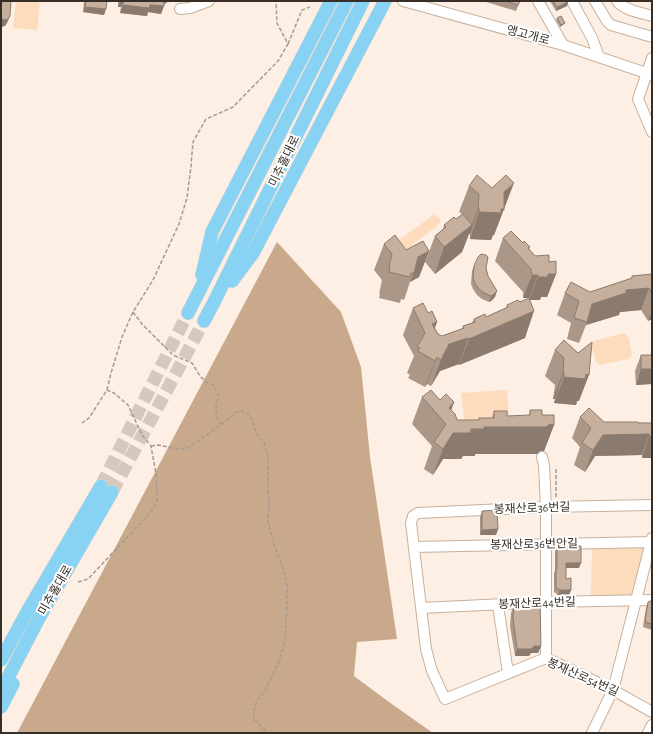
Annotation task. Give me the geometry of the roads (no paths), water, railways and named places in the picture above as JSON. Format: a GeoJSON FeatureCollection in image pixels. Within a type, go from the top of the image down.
{"type":"FeatureCollection","features":[{"type":"Feature","properties":{"kind":"main road"},"geometry":{"type":"LineString","coordinates":[[196,298],[212,232],[331,1]]}},
{"type":"Feature","properties":{"kind":"main road","name":"미추홀대로"},"geometry":{"type":"LineString","coordinates":[[188,313],[347,1]]}},
{"type":"Feature","properties":{"kind":"main road","name":"미추홀대로"},"geometry":{"type":"LineString","coordinates":[[204,321],[214,304],[363,1]]}},
{"type":"Feature","properties":{"kind":"main road"},"geometry":{"type":"LineString","coordinates":[[214,304],[253,253],[385,1]]}},
{"type":"Feature","properties":{"kind":"main road","name":"미추홀대로"},"geometry":{"type":"LineString","coordinates":[[1,660],[27,612],[107,489],[1,691]]}},
{"type":"Feature","properties":{"kind":"main road"},"geometry":{"type":"LineString","coordinates":[[1,641],[6,632],[27,612]]}},
{"type":"Feature","properties":{"kind":"main road"},"geometry":{"type":"LineString","coordinates":[[1,707],[34,644],[39,618]]}},
{"type":"Feature","properties":{"kind":"street"},"geometry":{"type":"LineString","coordinates":[[180,9],[190,8],[209,1]]}},
{"type":"Feature","properties":{"kind":"street","name":"앵고개로"},"geometry":{"type":"LineString","coordinates":[[403,1],[563,45],[650,74]]}},
{"type":"Feature","properties":{"kind":"street"},"geometry":{"type":"LineString","coordinates":[[538,1],[563,45]]}},
{"type":"Feature","properties":{"kind":"street"},"geometry":{"type":"LineString","coordinates":[[572,1],[592,38],[599,57]]}},
{"type":"Feature","properties":{"kind":"street"},"geometry":{"type":"LineString","coordinates":[[595,1],[611,25],[652,37]]}},
{"type":"Feature","properties":{"kind":"street"},"geometry":{"type":"LineString","coordinates":[[617,1],[625,8],[652,16]]}},
{"type":"Feature","properties":{"kind":"street"},"geometry":{"type":"LineString","coordinates":[[652,58],[650,74],[638,99],[652,132]]}},
{"type":"Feature","properties":{"kind":"street"},"geometry":{"type":"LineString","coordinates":[[542,457],[551,507],[546,544],[546,658]]}},
{"type":"Feature","properties":{"kind":"street","name":"봉재산로36번길"},"geometry":{"type":"LineString","coordinates":[[414,547],[411,523],[412,516],[418,513],[551,507],[652,505]]}},
{"type":"Feature","properties":{"kind":"street"},"geometry":{"type":"LineString","coordinates":[[592,733],[613,690],[651,540]]}},
{"type":"Feature","properties":{"kind":"street","name":"봉재산로36번안길"},"geometry":{"type":"LineString","coordinates":[[414,547],[651,540]]}},
{"type":"Feature","properties":{"kind":"street"},"geometry":{"type":"LineString","coordinates":[[414,547],[421,608]]}},
{"type":"Feature","properties":{"kind":"street","name":"봉재산로44번길"},"geometry":{"type":"LineString","coordinates":[[421,608],[546,602],[652,600]]}},
{"type":"Feature","properties":{"kind":"street"},"geometry":{"type":"LineString","coordinates":[[498,605],[508,673]]}},
{"type":"Feature","properties":{"kind":"street","name":"봉재산로54번길"},"geometry":{"type":"LineString","coordinates":[[421,608],[426,649],[432,671],[445,699],[546,658],[613,690],[652,712]]}},
{"type":"Feature","properties":{"kind":"street"},"geometry":{"type":"LineString","coordinates":[[648,733],[652,725]]}},
{"type":"Feature","properties":{"kind":"tunnel"},"geometry":{"type":"LineString","coordinates":[[101,486],[188,313]]}},
{"type":"Feature","properties":{"kind":"tunnel"},"geometry":{"type":"LineString","coordinates":[[112,492],[204,321]]}}]}
